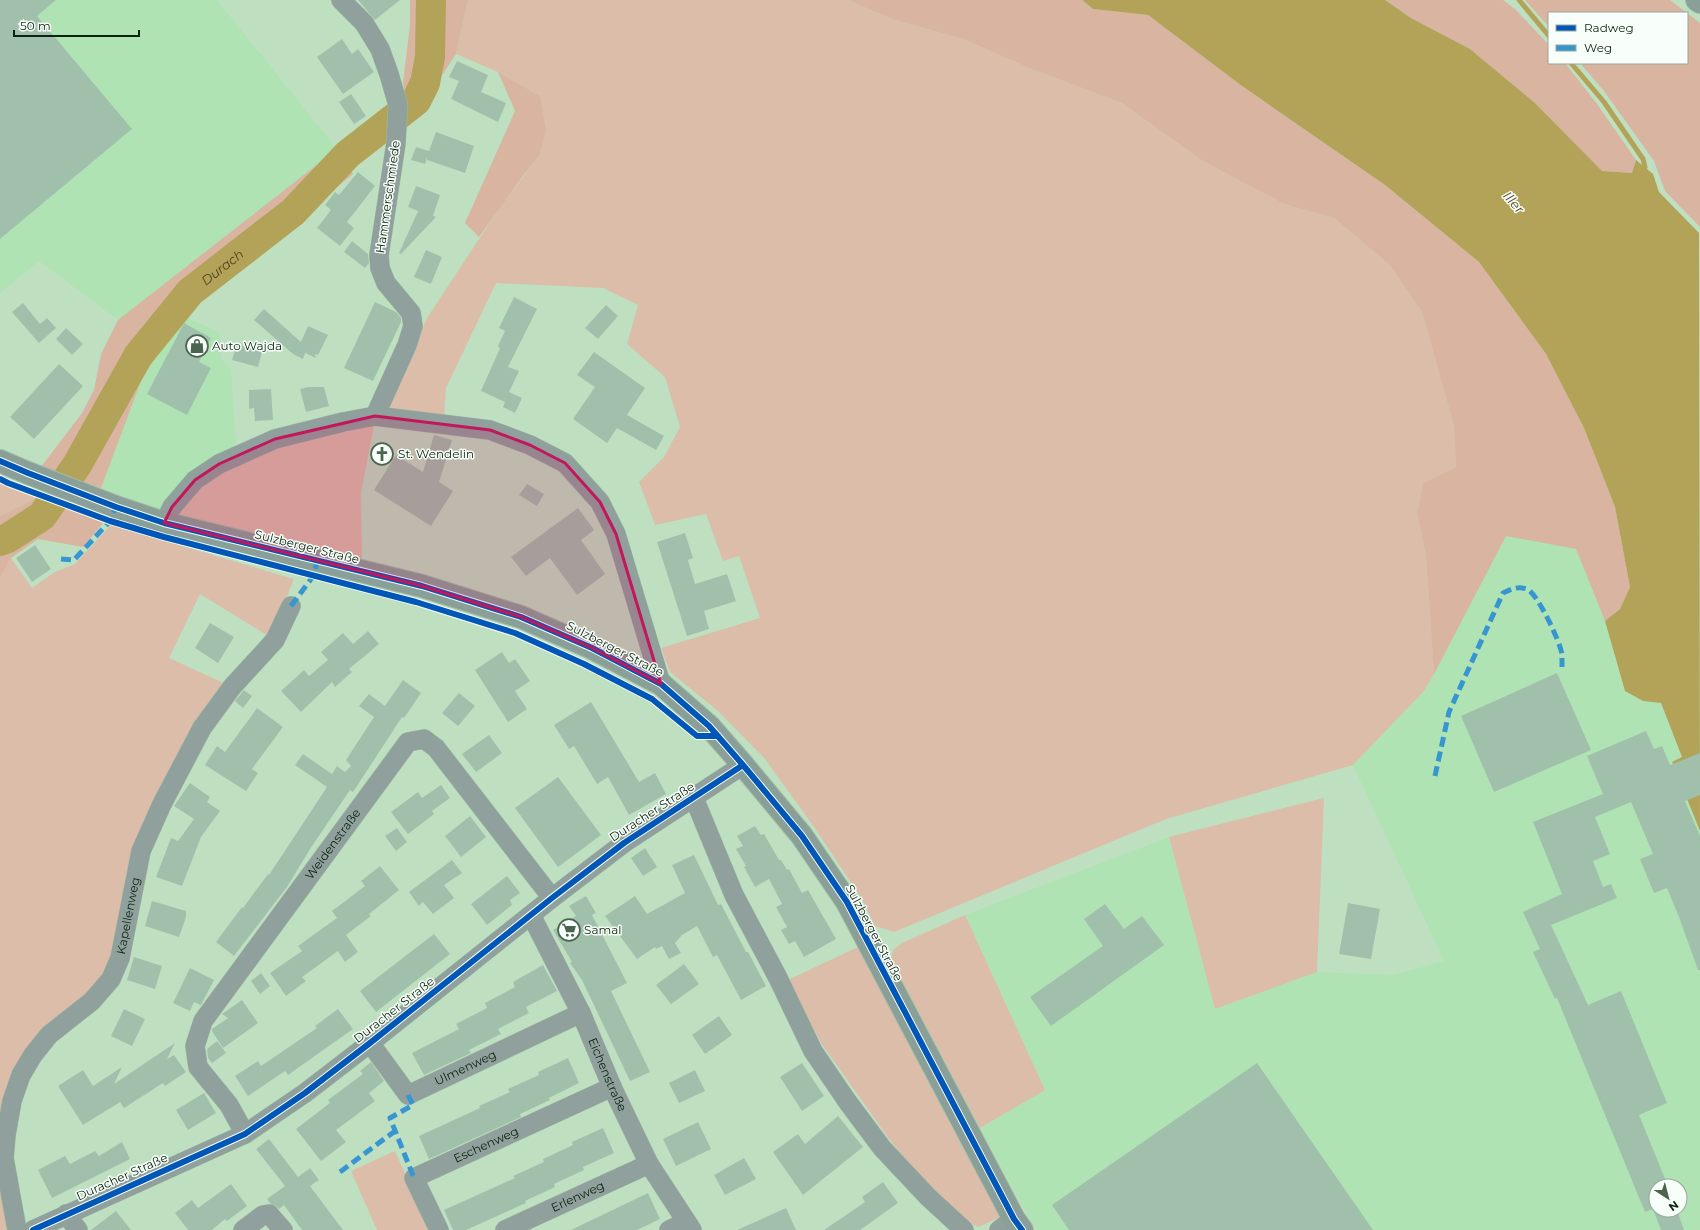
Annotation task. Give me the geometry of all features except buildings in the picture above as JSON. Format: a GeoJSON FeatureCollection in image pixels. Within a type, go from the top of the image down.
{"type":"FeatureCollection","features":[{"type":"Feature","properties":{"kind":"street","name":"Hammerschmiede"},"geometry":{"type":"LineString","coordinates":[[342,0],[364,23],[380,49],[398,105],[396,143],[379,255],[380,268],[386,283],[412,313],[413,326],[407,346],[375,416]]}},
{"type":"Feature","properties":{"kind":"street","name":"Sulzberger Straße"},"geometry":{"type":"LineString","coordinates":[[164,523],[172,507],[195,480],[219,464],[275,439],[343,422],[375,416],[490,430],[530,445],[565,463],[600,502],[616,534],[661,684]]}},
{"type":"Feature","properties":{"kind":"street","name":"Sulzberger Straße"},"geometry":{"type":"LineString","coordinates":[[0,461],[94,499],[164,523],[422,586],[521,617],[592,648],[661,684],[709,726],[743,764],[802,836],[847,902],[1011,1226]]}},
{"type":"Feature","properties":{"kind":"street","name":"Kapellenweg"},"geometry":{"type":"LineString","coordinates":[[17,1230],[4,1158],[6,1135],[12,1101],[21,1076],[33,1055],[49,1035],[92,1001],[111,979],[120,958],[140,851],[162,804],[202,728],[232,687],[275,640],[291,606]]}},
{"type":"Feature","properties":{"kind":"street","name":"Weidenstraße"},"geometry":{"type":"LineString","coordinates":[[244,1134],[229,1105],[198,1067],[195,1046],[203,1021],[408,742],[424,739],[436,748],[552,898]]}},
{"type":"Feature","properties":{"kind":"street","name":"Duracher Straße"},"geometry":{"type":"LineString","coordinates":[[34,1230],[66,1214],[244,1134],[304,1093],[370,1043],[552,898],[624,843],[694,798],[743,764]]}},
{"type":"Feature","properties":{"kind":"street"},"geometry":{"type":"LineString","coordinates":[[694,798],[734,894],[778,978],[813,1051],[847,1101],[882,1148],[928,1198],[964,1230]]}},
{"type":"Feature","properties":{"kind":"street","name":"Eichenstraße"},"geometry":{"type":"LineString","coordinates":[[531,915],[581,1012],[612,1087],[649,1164],[682,1227]]}},
{"type":"Feature","properties":{"kind":"street","name":"Ulmenweg"},"geometry":{"type":"LineString","coordinates":[[370,1043],[408,1095],[581,1012]]}},
{"type":"Feature","properties":{"kind":"street","name":"Eschenweg"},"geometry":{"type":"LineString","coordinates":[[439,1230],[414,1178],[612,1087]]}},
{"type":"Feature","properties":{"kind":"street","name":"Erlenweg"},"geometry":{"type":"LineString","coordinates":[[506,1230],[649,1164]]}},
{"type":"Feature","properties":{"kind":"street"},"geometry":{"type":"LineString","coordinates":[[66,1214],[78,1230]]}},
{"type":"Feature","properties":{"kind":"street"},"geometry":{"type":"LineString","coordinates":[[243,1230],[263,1215],[270,1214],[282,1230]]}},
{"type":"Feature","properties":{"kind":"highlighted area"},"geometry":{"type":"Polygon","coordinates":[[[375,416],[490,430],[530,445],[565,463],[600,502],[616,534],[661,684],[592,648],[521,617],[422,586],[164,523],[172,507],[195,480],[219,464],[275,439],[375,416]]]}},
{"type":"Feature","properties":{"kind":"shaded area"},"geometry":{"type":"Polygon","coordinates":[[[0,0],[217,0],[337,149],[118,320],[39,261],[0,293],[0,0]]]}},
{"type":"Feature","properties":{"kind":"shaded area"},"geometry":{"type":"Polygon","coordinates":[[[410,0],[468,0],[456,54],[410,124],[403,83],[410,25],[410,0]]]}},
{"type":"Feature","properties":{"kind":"shaded area"},"geometry":{"type":"Polygon","coordinates":[[[468,0],[848,0],[892,19],[963,39],[1029,68],[1122,103],[1203,161],[1284,204],[1334,218],[1390,265],[1422,312],[1454,426],[1456,467],[1423,483],[1417,513],[1426,556],[1434,674],[1424,691],[1353,765],[1166,819],[894,932],[875,926],[862,899],[814,827],[765,759],[718,711],[670,672],[661,648],[760,618],[739,556],[723,561],[706,514],[655,525],[639,482],[664,457],[680,427],[665,377],[627,344],[638,305],[603,288],[496,283],[446,388],[444,420],[384,412],[427,318],[502,204],[539,156],[540,96],[498,72],[456,54],[468,0]]]}},
{"type":"Feature","properties":{"kind":"shaded area"},"geometry":{"type":"Polygon","coordinates":[[[848,0],[1082,0],[1093,9],[1148,15],[1242,86],[1385,185],[1479,262],[1546,354],[1584,428],[1615,507],[1630,587],[1620,609],[1605,621],[1576,549],[1506,536],[1434,674],[1426,556],[1417,513],[1423,483],[1456,467],[1454,426],[1422,312],[1390,265],[1334,218],[1284,204],[1203,161],[1122,103],[1029,68],[963,39],[892,19],[848,0]]]}},
{"type":"Feature","properties":{"kind":"shaded area"},"geometry":{"type":"Polygon","coordinates":[[[1385,0],[1503,0],[1515,9],[1548,44],[1548,64],[1566,64],[1597,104],[1636,160],[1632,173],[1602,171],[1535,103],[1470,49],[1411,18],[1385,0]]]}},
{"type":"Feature","properties":{"kind":"shaded area"},"geometry":{"type":"Polygon","coordinates":[[[1525,0],[1670,0],[1686,12],[1548,12],[1548,26],[1525,0]]]}},
{"type":"Feature","properties":{"kind":"shaded area"},"geometry":{"type":"Polygon","coordinates":[[[1688,14],[1700,23],[1700,227],[1665,191],[1654,161],[1604,91],[1581,64],[1688,64],[1688,14]]]}},
{"type":"Feature","properties":{"kind":"shaded area"},"geometry":{"type":"Polygon","coordinates":[[[498,72],[540,96],[546,130],[539,156],[479,237],[465,223],[515,111],[498,72]]]}},
{"type":"Feature","properties":{"kind":"shaded area"},"geometry":{"type":"Polygon","coordinates":[[[337,149],[353,174],[181,315],[141,381],[101,488],[41,467],[82,413],[94,390],[101,354],[118,320],[337,149]]]}},
{"type":"Feature","properties":{"kind":"shaded area"},"geometry":{"type":"Polygon","coordinates":[[[181,315],[219,332],[222,360],[231,370],[236,448],[164,511],[101,488],[141,381],[181,315]]]}},
{"type":"Feature","properties":{"kind":"shaded area"},"geometry":{"type":"Polygon","coordinates":[[[375,420],[361,492],[362,562],[174,515],[185,497],[243,457],[375,420]]]}},
{"type":"Feature","properties":{"kind":"shaded area"},"geometry":{"type":"Polygon","coordinates":[[[0,482],[36,498],[0,516],[0,482]]]}},
{"type":"Feature","properties":{"kind":"shaded area"},"geometry":{"type":"Polygon","coordinates":[[[36,498],[104,522],[83,547],[38,539],[11,558],[0,579],[0,516],[36,498]]]}},
{"type":"Feature","properties":{"kind":"shaded area"},"geometry":{"type":"Polygon","coordinates":[[[111,525],[294,579],[270,637],[200,594],[169,658],[230,686],[160,803],[107,977],[64,1018],[0,1114],[0,579],[11,558],[32,588],[55,572],[75,564],[111,525]]]}},
{"type":"Feature","properties":{"kind":"shaded area"},"geometry":{"type":"Polygon","coordinates":[[[1506,535],[1576,549],[1605,621],[1625,691],[1643,701],[1661,703],[1682,758],[1672,762],[1700,831],[1700,1230],[1038,1230],[1026,1213],[980,1128],[1045,1090],[965,915],[1169,837],[1215,1009],[1317,972],[1393,975],[1444,961],[1353,765],[1424,691],[1506,535]]]}},
{"type":"Feature","properties":{"kind":"shaded area"},"geometry":{"type":"Polygon","coordinates":[[[1324,798],[1317,972],[1215,1009],[1169,837],[1324,798]]]}},
{"type":"Feature","properties":{"kind":"shaded area"},"geometry":{"type":"Polygon","coordinates":[[[965,915],[1045,1090],[980,1128],[891,960],[893,950],[902,943],[965,915]]]}},
{"type":"Feature","properties":{"kind":"shaded area"},"geometry":{"type":"Polygon","coordinates":[[[858,947],[966,1154],[1003,1216],[978,1227],[965,1220],[935,1193],[892,1143],[821,1043],[788,980],[858,947]]]}},
{"type":"Feature","properties":{"kind":"shaded area"},"geometry":{"type":"Polygon","coordinates":[[[0,1137],[11,1230],[0,1230],[0,1137]]]}},
{"type":"Feature","properties":{"kind":"shaded area"},"geometry":{"type":"Polygon","coordinates":[[[395,1151],[430,1230],[377,1230],[351,1171],[395,1151]]]}},
{"type":"Feature","properties":{"kind":"water","name":"Iller"},"geometry":{"type":"Polygon","coordinates":[[[1082,0],[1385,0],[1411,18],[1470,49],[1535,103],[1602,171],[1632,173],[1636,160],[1653,174],[1659,192],[1699,233],[1700,831],[1672,762],[1682,757],[1661,703],[1643,701],[1625,691],[1605,621],[1620,609],[1630,587],[1615,507],[1584,428],[1546,354],[1479,262],[1385,185],[1242,86],[1148,15],[1093,9],[1082,0]]]}},
{"type":"Feature","properties":{"kind":"waterway","name":"Durach"},"geometry":{"type":"LineString","coordinates":[[0,541],[8,538],[42,516],[77,465],[138,356],[190,292],[293,212],[348,154],[416,101],[425,83],[430,57],[431,0]]}},
{"type":"Feature","properties":{"kind":"waterway"},"geometry":{"type":"LineString","coordinates":[[1519,0],[1548,35]]}},
{"type":"Feature","properties":{"kind":"waterway"},"geometry":{"type":"LineString","coordinates":[[1572,64],[1604,102],[1643,159],[1645,167],[1642,173]]}},
{"type":"Feature","properties":{"kind":"marked path"},"geometry":{"type":"LineString","coordinates":[[61,559],[74,560],[110,521],[116,507]]}},
{"type":"Feature","properties":{"kind":"marked path"},"geometry":{"type":"LineString","coordinates":[[291,606],[314,575],[317,561]]}},
{"type":"Feature","properties":{"kind":"marked path"},"geometry":{"type":"LineString","coordinates":[[1435,776],[1449,712],[1503,593],[1517,588],[1527,589],[1532,593],[1548,619],[1557,639],[1562,654],[1562,667]]}},
{"type":"Feature","properties":{"kind":"marked path"},"geometry":{"type":"LineString","coordinates":[[408,1095],[413,1105],[390,1118],[414,1178]]}},
{"type":"Feature","properties":{"kind":"marked path"},"geometry":{"type":"LineString","coordinates":[[340,1172],[395,1131]]}},
{"type":"Feature","properties":{"kind":"cycle path"},"geometry":{"type":"LineString","coordinates":[[0,461],[116,507],[164,523],[422,586],[521,617],[592,648],[661,684],[709,726],[743,765],[802,836],[847,902],[1014,1219],[1022,1230]]}},
{"type":"Feature","properties":{"kind":"cycle path"},"geometry":{"type":"LineString","coordinates":[[0,479],[110,521],[164,537],[416,602],[515,633],[584,664],[652,699],[697,736],[718,736]]}},
{"type":"Feature","properties":{"kind":"cycle path"},"geometry":{"type":"LineString","coordinates":[[33,1230],[245,1134],[305,1093],[624,843],[743,765]]}},
{"type":"Feature","properties":{"kind":"place","name":"Auto Wajda"},"geometry":{"type":"Point","coordinates":[197,346]}},
{"type":"Feature","properties":{"kind":"place","name":"St. Wendelin"},"geometry":{"type":"Point","coordinates":[382,454]}},
{"type":"Feature","properties":{"kind":"place","name":"Samal"},"geometry":{"type":"Point","coordinates":[569,930]}}]}
